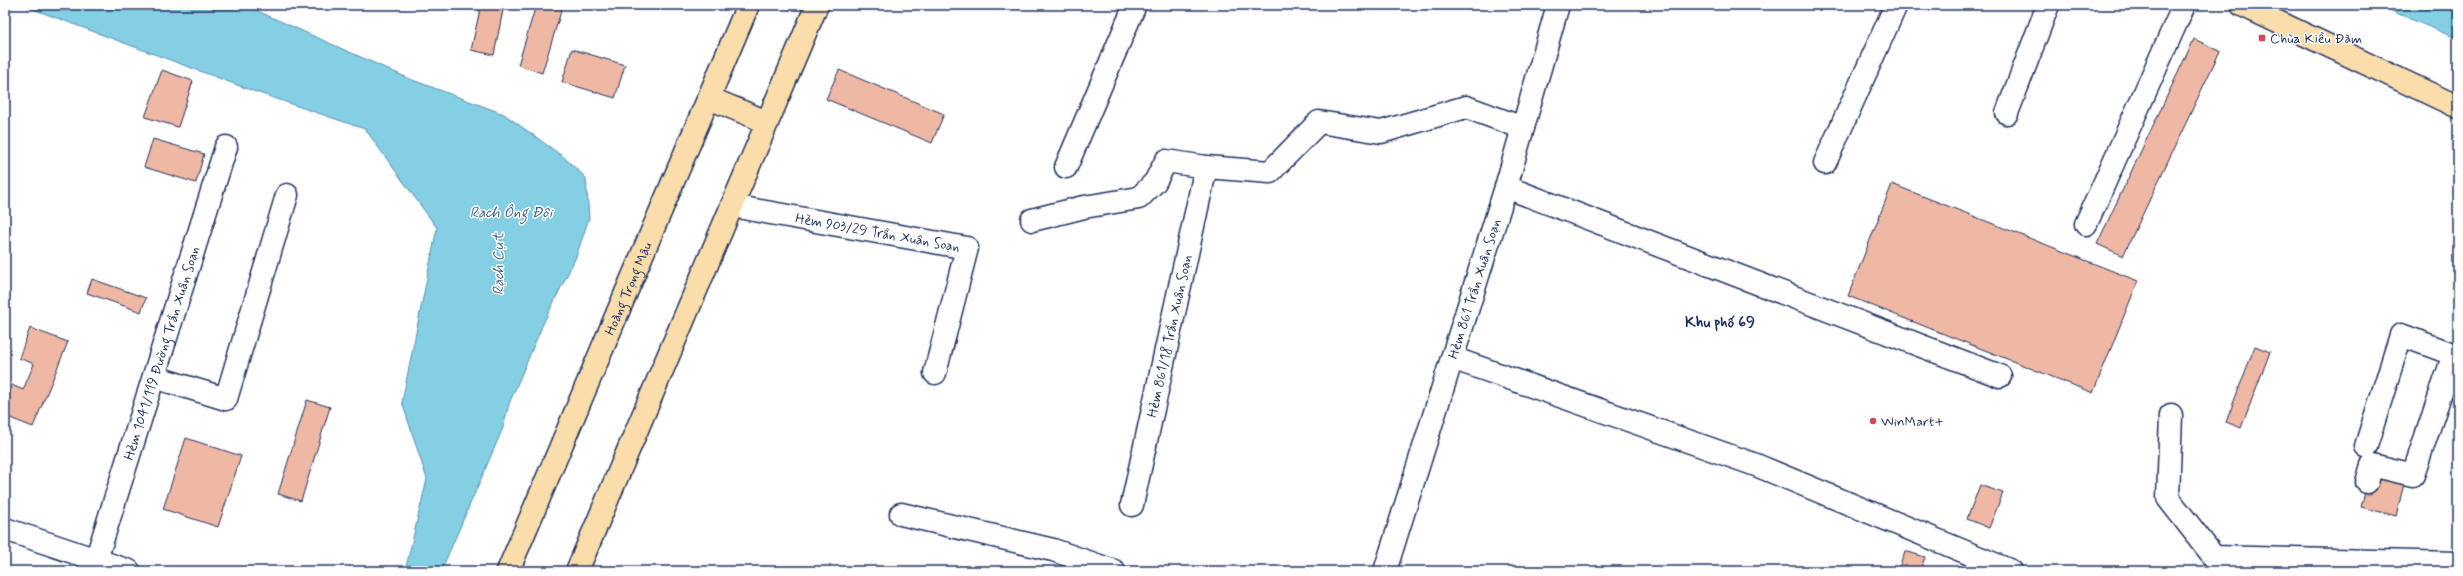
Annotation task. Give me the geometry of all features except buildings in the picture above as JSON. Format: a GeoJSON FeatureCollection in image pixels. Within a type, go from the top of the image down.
{"type":"FeatureCollection","features":[{"type":"Feature","properties":{"kind":"main road","name":"Hoàng Trọng Mậu"},"geometry":{"type":"LineString","coordinates":[[508,571],[748,5]]}},
{"type":"Feature","properties":{"kind":"main road"},"geometry":{"type":"LineString","coordinates":[[577,571],[817,5]]}},
{"type":"Feature","properties":{"kind":"main road"},"geometry":{"type":"LineString","coordinates":[[2242,5],[2458,107]]}},
{"type":"Feature","properties":{"kind":"main road"},"geometry":{"type":"LineString","coordinates":[[709,98],[767,122]]}},
{"type":"Feature","properties":{"kind":"lane"},"geometry":{"type":"LineString","coordinates":[[1066,167],[1135,5]]}},
{"type":"Feature","properties":{"kind":"lane","name":"Hẻm 861 Trần Xuân Soạn"},"geometry":{"type":"LineString","coordinates":[[1385,571],[1506,187],[1558,5]]}},
{"type":"Feature","properties":{"kind":"lane"},"geometry":{"type":"LineString","coordinates":[[1825,163],[1896,5]]}},
{"type":"Feature","properties":{"kind":"lane"},"geometry":{"type":"LineString","coordinates":[[2006,113],[2048,5]]}},
{"type":"Feature","properties":{"kind":"lane"},"geometry":{"type":"LineString","coordinates":[[2086,224],[2184,5]]}},
{"type":"Feature","properties":{"kind":"lane"},"geometry":{"type":"LineString","coordinates":[[1032,220],[1084,207],[1139,198],[1155,182],[1166,161],[1270,172],[1319,122],[1381,132],[1466,107],[1523,128]]}},
{"type":"Feature","properties":{"kind":"lane","name":"Hẻm 1041/119 Đường Trần Xuân Soạn"},"geometry":{"type":"LineString","coordinates":[[96,560],[226,147]]}},
{"type":"Feature","properties":{"kind":"lane","name":"Hẻm 861/18 Trần Xuân Soạn"},"geometry":{"type":"LineString","coordinates":[[1132,505],[1206,166]]}},
{"type":"Feature","properties":{"kind":"lane"},"geometry":{"type":"LineString","coordinates":[[1506,187],[2000,376]]}},
{"type":"Feature","properties":{"kind":"lane"},"geometry":{"type":"LineString","coordinates":[[154,377],[226,399],[287,195]]}},
{"type":"Feature","properties":{"kind":"lane","name":"Hẻm 903/29 Trần Xuân Soạn"},"geometry":{"type":"LineString","coordinates":[[732,206],[967,248],[935,374]]}},
{"type":"Feature","properties":{"kind":"lane"},"geometry":{"type":"LineString","coordinates":[[2366,446],[2401,335],[2456,355],[2413,475],[2372,465],[2367,482]]}},
{"type":"Feature","properties":{"kind":"lane"},"geometry":{"type":"LineString","coordinates":[[1452,358],[1756,465],[2011,571]]}},
{"type":"Feature","properties":{"kind":"lane"},"geometry":{"type":"LineString","coordinates":[[2171,415],[2168,498],[2214,557],[2373,566],[2458,563]]}},
{"type":"Feature","properties":{"kind":"lane"},"geometry":{"type":"LineString","coordinates":[[901,514],[1053,550],[1114,571]]}},
{"type":"Feature","properties":{"kind":"lane"},"geometry":{"type":"LineString","coordinates":[[5,529],[130,571]]}},
{"type":"Feature","properties":{"kind":"water","name":"Rạch Ông Đội"},"geometry":{"type":"Polygon","coordinates":[[[22,5],[244,5],[410,79],[504,114],[565,158],[586,178],[589,218],[576,257],[543,324],[509,404],[503,428],[441,571],[405,571],[427,479],[402,402],[437,228],[365,129],[256,92],[22,5]]]}},
{"type":"Feature","properties":{"kind":"water"},"geometry":{"type":"Polygon","coordinates":[[[2377,5],[2458,5],[2458,39],[2377,5]]]}},
{"type":"Feature","properties":{"kind":"place","name":"Chùa Kiều Đàm"},"geometry":{"type":"Point","coordinates":[2262,38]}},
{"type":"Feature","properties":{"kind":"place","name":"WinMart+"},"geometry":{"type":"Point","coordinates":[1873,421]}},
{"type":"Feature","properties":{"kind":"district","name":"Khu phố 69"},"geometry":{"type":"Point","coordinates":[1720,322]}},
{"type":"Feature","properties":{"kind":"water label","name":"Rạch Cụt"},"geometry":{"type":"Point","coordinates":[498,264]}}]}
